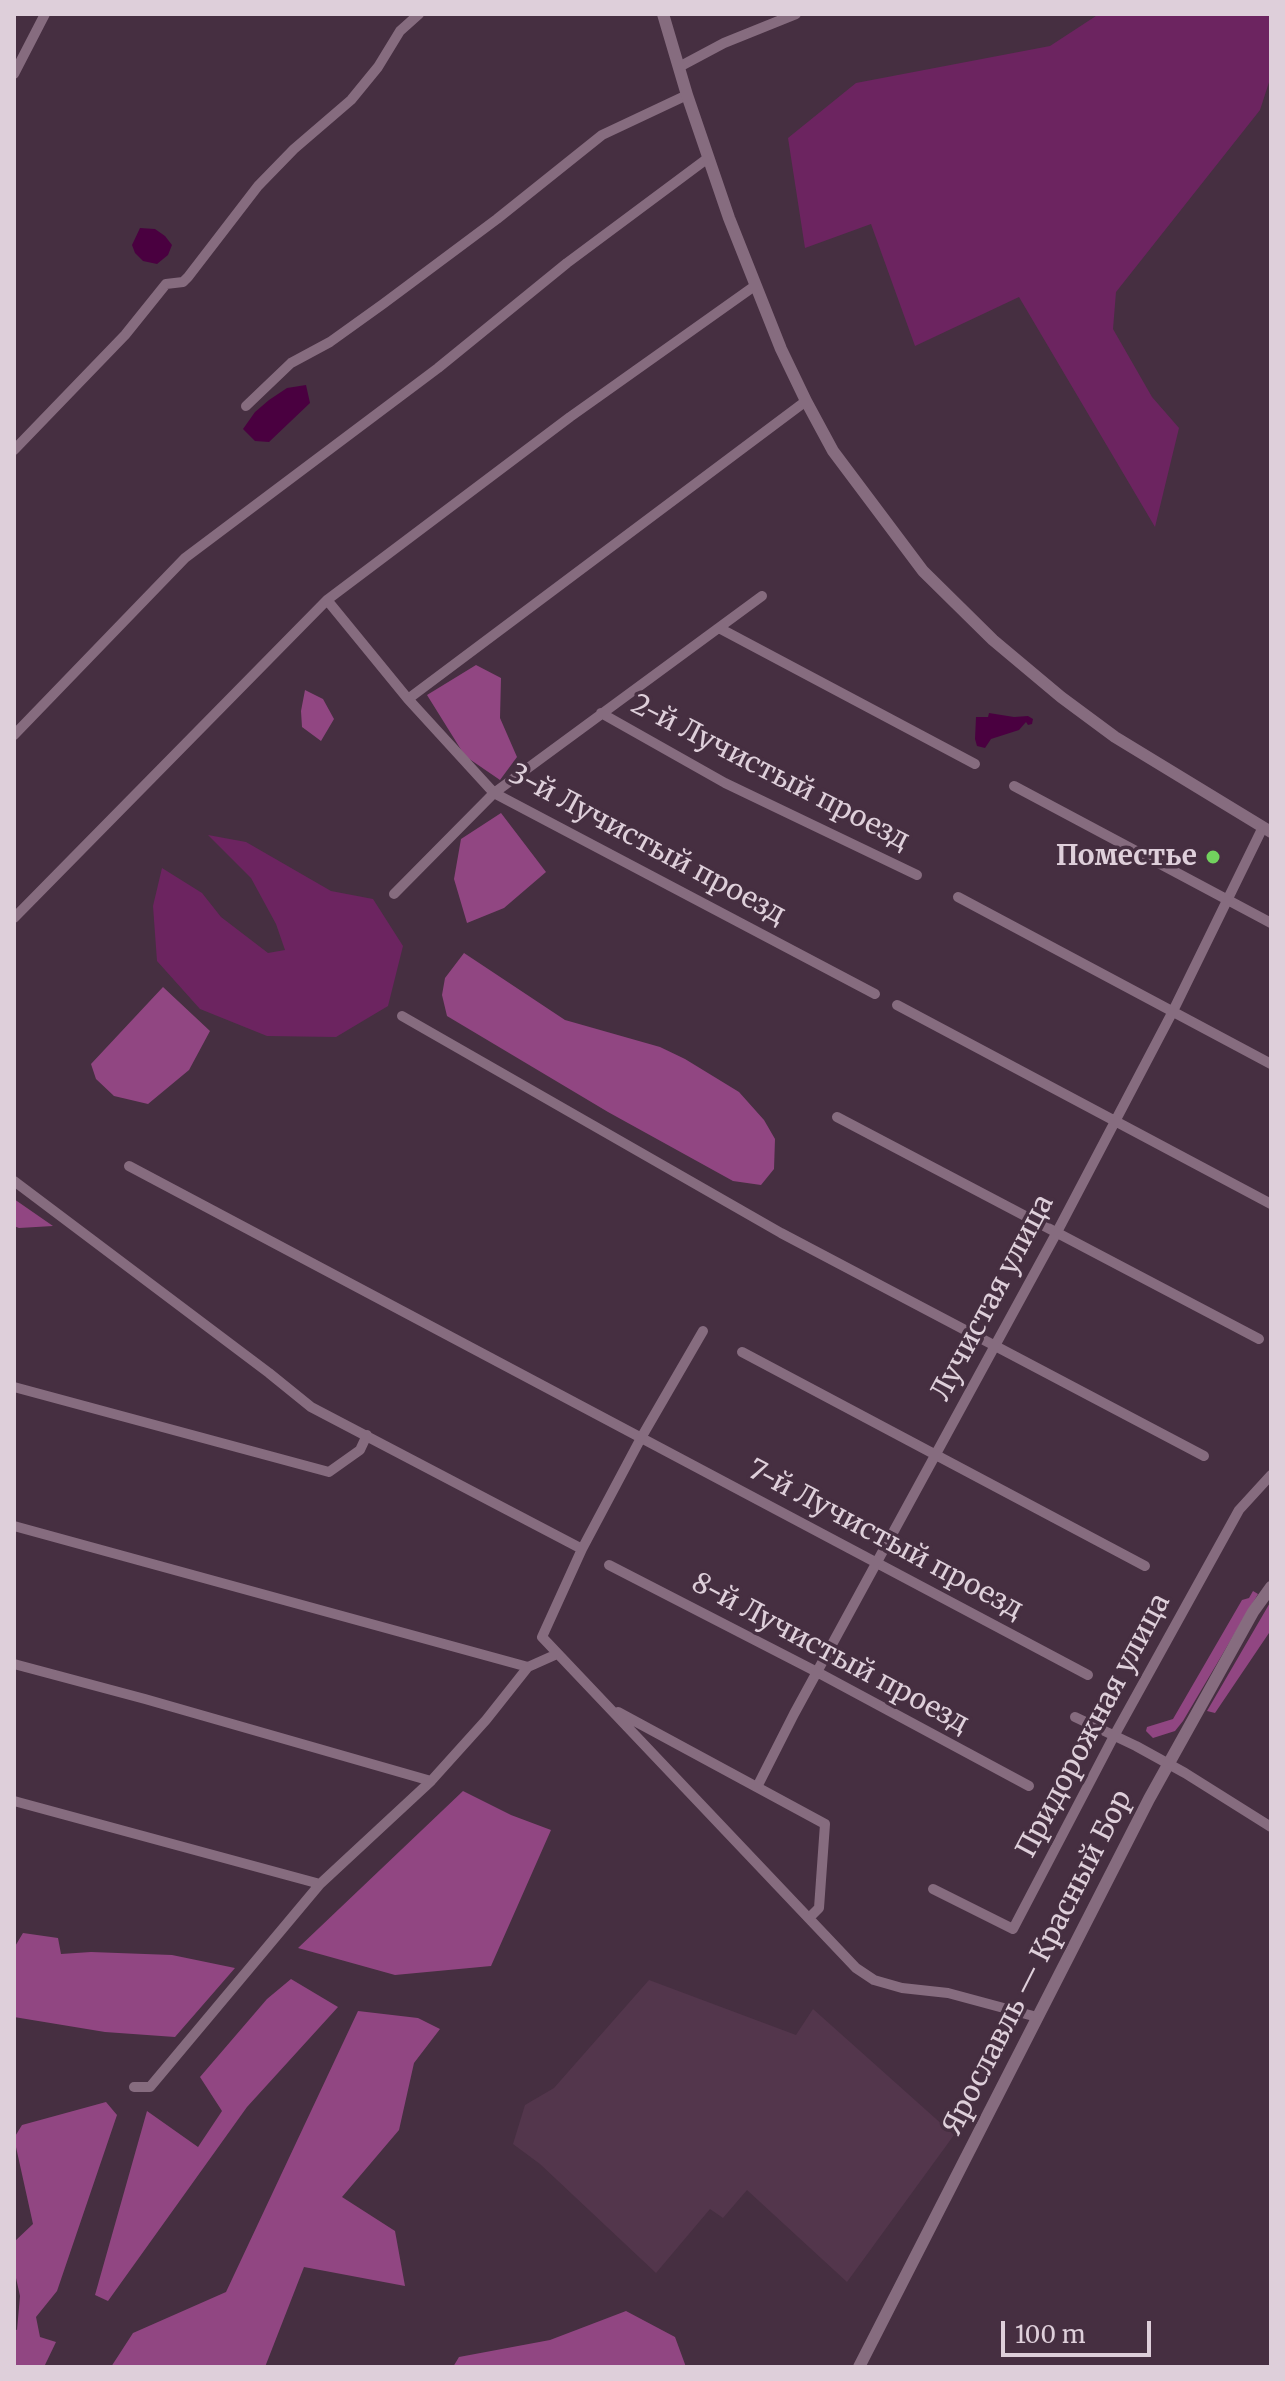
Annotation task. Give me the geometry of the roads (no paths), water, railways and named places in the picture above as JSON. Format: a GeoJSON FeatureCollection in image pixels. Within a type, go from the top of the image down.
{"type":"FeatureCollection","features":[{"type":"Feature","properties":{"kind":"street"},"geometry":{"type":"LineString","coordinates":[[14,74],[45,14]]}},
{"type":"Feature","properties":{"kind":"street"},"geometry":{"type":"LineString","coordinates":[[14,450],[125,335],[166,284],[183,282],[258,186],[294,149],[351,100],[378,67],[400,31],[419,14]]}},
{"type":"Feature","properties":{"kind":"street"},"geometry":{"type":"LineString","coordinates":[[663,14],[708,158],[756,285],[781,349],[833,451],[923,571],[993,640],[1115,737],[1267,830]]}},
{"type":"Feature","properties":{"kind":"street"},"geometry":{"type":"LineString","coordinates":[[679,67],[724,43],[796,14]]}},
{"type":"Feature","properties":{"kind":"street"},"geometry":{"type":"LineString","coordinates":[[246,406],[291,363],[330,342],[373,312],[602,135],[687,95]]}},
{"type":"Feature","properties":{"kind":"street"},"geometry":{"type":"LineString","coordinates":[[14,735],[185,558],[438,368],[567,263],[708,158]]}},
{"type":"Feature","properties":{"kind":"street"},"geometry":{"type":"LineString","coordinates":[[14,918],[327,600],[570,417],[756,285]]}},
{"type":"Feature","properties":{"kind":"street"},"geometry":{"type":"LineString","coordinates":[[408,699],[806,401]]}},
{"type":"Feature","properties":{"kind":"street"},"geometry":{"type":"LineString","coordinates":[[394,894],[494,793],[762,596]]}},
{"type":"Feature","properties":{"kind":"street","name":"3-й Лучистый проезд"},"geometry":{"type":"LineString","coordinates":[[327,600],[408,699],[494,793],[875,994]]}},
{"type":"Feature","properties":{"kind":"street"},"geometry":{"type":"LineString","coordinates":[[719,628],[975,764]]}},
{"type":"Feature","properties":{"kind":"street","name":"2-й Лучистый проезд"},"geometry":{"type":"LineString","coordinates":[[601,713],[725,783],[917,875]]}},
{"type":"Feature","properties":{"kind":"street"},"geometry":{"type":"LineString","coordinates":[[1014,786],[1271,923]]}},
{"type":"Feature","properties":{"kind":"street","name":"Лучистая улица"},"geometry":{"type":"LineString","coordinates":[[757,1787],[1057,1232],[1173,1011],[1227,900],[1267,830]]}},
{"type":"Feature","properties":{"kind":"street"},"geometry":{"type":"LineString","coordinates":[[958,897],[1271,1064]]}},
{"type":"Feature","properties":{"kind":"street"},"geometry":{"type":"LineString","coordinates":[[897,1005],[1271,1204]]}},
{"type":"Feature","properties":{"kind":"street"},"geometry":{"type":"LineString","coordinates":[[402,1016],[781,1233],[1204,1456]]}},
{"type":"Feature","properties":{"kind":"street"},"geometry":{"type":"LineString","coordinates":[[837,1117],[1259,1339]]}},
{"type":"Feature","properties":{"kind":"street","name":"7-й Лучистый проезд"},"geometry":{"type":"LineString","coordinates":[[129,1166],[1088,1675]]}},
{"type":"Feature","properties":{"kind":"street"},"geometry":{"type":"LineString","coordinates":[[14,1181],[311,1407],[582,1549]]}},
{"type":"Feature","properties":{"kind":"street"},"geometry":{"type":"LineString","coordinates":[[703,1331],[582,1549],[542,1637],[856,1968],[874,1980],[902,1988],[948,1993],[1037,2017]]}},
{"type":"Feature","properties":{"kind":"street"},"geometry":{"type":"LineString","coordinates":[[742,1352],[1145,1566]]}},
{"type":"Feature","properties":{"kind":"street"},"geometry":{"type":"LineString","coordinates":[[14,1387],[329,1472],[360,1450],[367,1435]]}},
{"type":"Feature","properties":{"kind":"street","name":"Придорожная улица"},"geometry":{"type":"LineString","coordinates":[[933,1889],[1013,1929],[1114,1736],[1239,1510],[1271,1475]]}},
{"type":"Feature","properties":{"kind":"street"},"geometry":{"type":"LineString","coordinates":[[14,1526],[528,1667]]}},
{"type":"Feature","properties":{"kind":"street","name":"8-й Лучистый проезд"},"geometry":{"type":"LineString","coordinates":[[609,1565],[1029,1786]]}},
{"type":"Feature","properties":{"kind":"street","name":"Ярославль — Красный Бор"},"geometry":{"type":"LineString","coordinates":[[859,2367],[1168,1764],[1253,1612],[1271,1587]]}},
{"type":"Feature","properties":{"kind":"street"},"geometry":{"type":"LineString","coordinates":[[134,2087],[150,2087],[320,1884],[431,1781],[528,1667],[557,1654]]}},
{"type":"Feature","properties":{"kind":"street"},"geometry":{"type":"LineString","coordinates":[[14,1664],[431,1781]]}},
{"type":"Feature","properties":{"kind":"street"},"geometry":{"type":"LineString","coordinates":[[610,1707],[825,1824],[819,1908],[809,1918]]}},
{"type":"Feature","properties":{"kind":"street"},"geometry":{"type":"LineString","coordinates":[[1075,1717],[1168,1764],[1271,1827]]}},
{"type":"Feature","properties":{"kind":"street"},"geometry":{"type":"LineString","coordinates":[[14,1801],[320,1884]]}},
{"type":"Feature","properties":{"kind":"place","name":"Поместье"},"geometry":{"type":"Point","coordinates":[1213,857]}}]}
